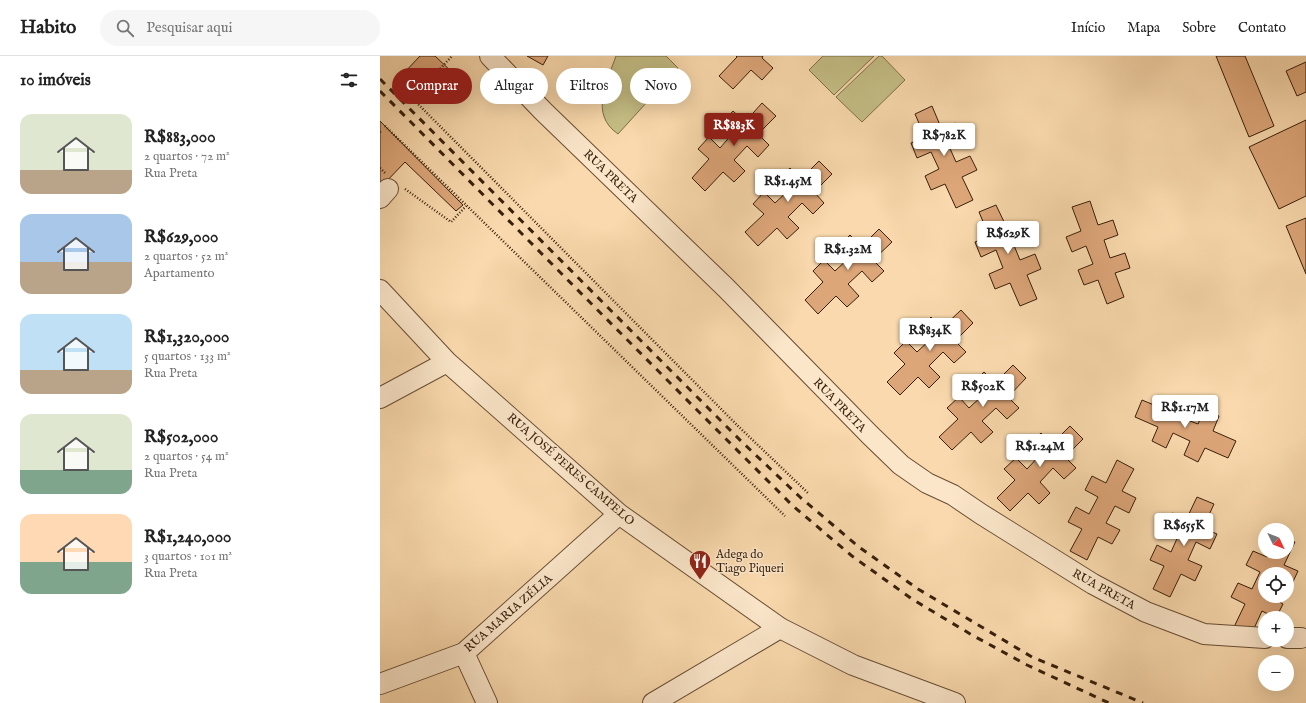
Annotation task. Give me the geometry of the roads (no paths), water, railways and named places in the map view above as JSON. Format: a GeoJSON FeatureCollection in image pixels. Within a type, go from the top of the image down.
{"type":"FeatureCollection","features":[{"type":"Feature","properties":{"kind":"street","name":"RUA PRETA"},"geometry":{"type":"LineString","coordinates":[[490,56],[543,111],[726,288],[901,464],[927,483],[953,495],[1093,584],[1146,612],[1204,634],[1258,638]]}},
{"type":"Feature","properties":{"kind":"street","name":"RUA JOSÉ PERES CAMPELO"},"geometry":{"type":"LineString","coordinates":[[380,290],[447,362],[620,514],[780,628],[853,664],[955,703]]}},
{"type":"Feature","properties":{"kind":"street"},"geometry":{"type":"LineString","coordinates":[[380,398],[447,362]]}},
{"type":"Feature","properties":{"kind":"street","name":"RUA MARIA ZÉLIA"},"geometry":{"type":"LineString","coordinates":[[380,684],[464,653],[620,514]]}},
{"type":"Feature","properties":{"kind":"street"},"geometry":{"type":"LineString","coordinates":[[653,703],[780,628]]}},
{"type":"Feature","properties":{"kind":"street"},"geometry":{"type":"LineString","coordinates":[[464,653],[487,703]]}},
{"type":"Feature","properties":{"kind":"railway"},"geometry":{"type":"LineString","coordinates":[[380,79],[742,442],[801,498],[859,547],[918,589],[1032,657],[1143,703]]}},
{"type":"Feature","properties":{"kind":"railway"},"geometry":{"type":"LineString","coordinates":[[380,91],[793,506],[852,556],[912,599],[972,635],[1027,665],[1109,703]]}},
{"type":"Feature","properties":{"kind":"place","name":"Adega do Tiago Piqueri"},"geometry":{"type":"Point","coordinates":[700,580]}}]}
